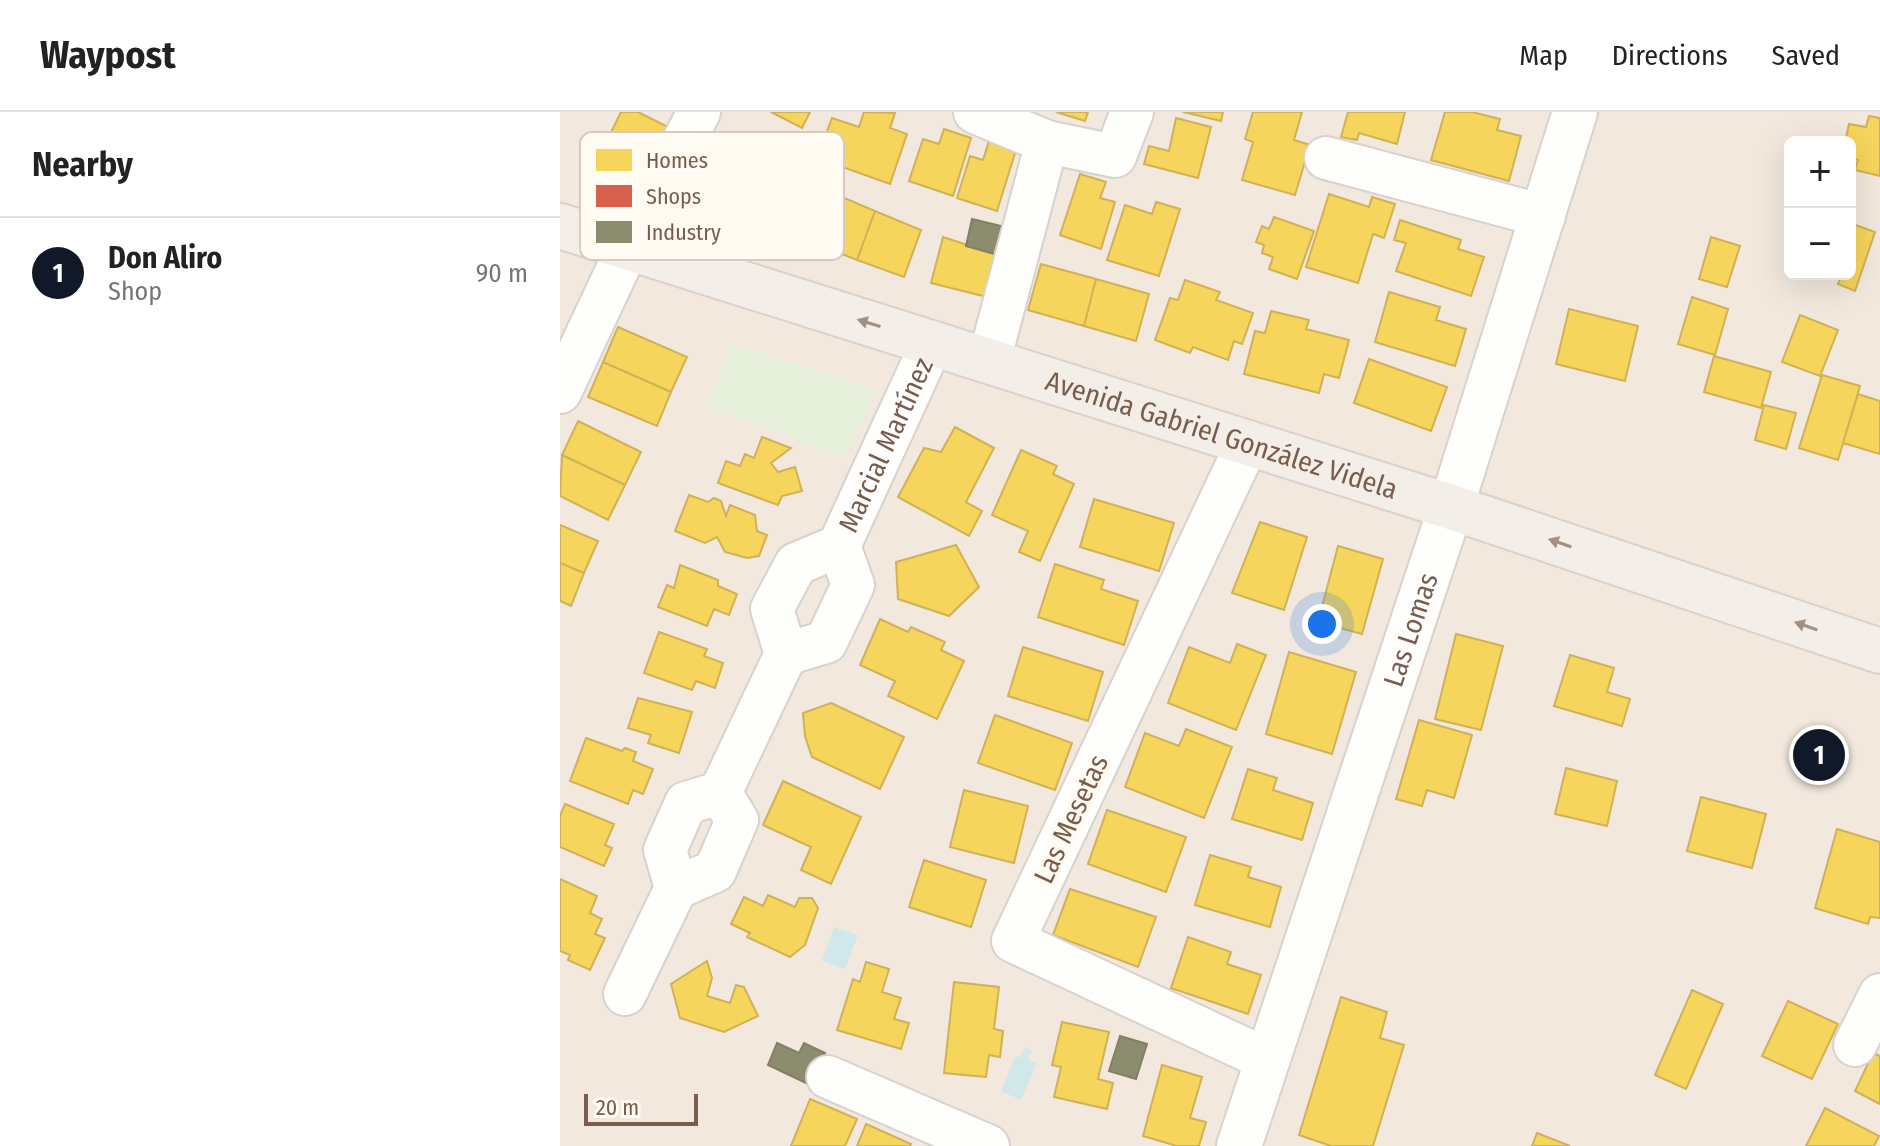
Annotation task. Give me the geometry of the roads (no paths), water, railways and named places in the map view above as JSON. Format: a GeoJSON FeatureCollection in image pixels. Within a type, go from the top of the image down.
{"type":"FeatureCollection","features":[{"type":"Feature","properties":{"kind":"main road","name":"Avenida Gabriel González Videla"},"geometry":{"type":"LineString","coordinates":[[560,226],[580,232]]}},
{"type":"Feature","properties":{"kind":"main road","name":"Avenida Gabriel González Videla"},"geometry":{"type":"LineString","coordinates":[[669,260],[1451,507],[1880,651]]}},
{"type":"Feature","properties":{"kind":"street"},"geometry":{"type":"LineString","coordinates":[[688,132],[699,112]]}},
{"type":"Feature","properties":{"kind":"street"},"geometry":{"type":"LineString","coordinates":[[975,112],[1047,142],[1115,156],[1132,112]]}},
{"type":"Feature","properties":{"kind":"street","name":"Las Lomas"},"geometry":{"type":"LineString","coordinates":[[1239,1146],[1451,507],[1575,112]]}},
{"type":"Feature","properties":{"kind":"street"},"geometry":{"type":"LineString","coordinates":[[989,361],[1047,142]]}},
{"type":"Feature","properties":{"kind":"street"},"geometry":{"type":"LineString","coordinates":[[1326,158],[1544,216]]}},
{"type":"Feature","properties":{"kind":"street"},"geometry":{"type":"LineString","coordinates":[[560,392],[622,260]]}},
{"type":"Feature","properties":{"kind":"street","name":"Marcial Martínez"},"geometry":{"type":"LineString","coordinates":[[839,546],[853,585],[833,628],[826,642],[786,654],[772,609],[796,564],[839,546],[932,343]]}},
{"type":"Feature","properties":{"kind":"street","name":"Las Mesetas"},"geometry":{"type":"LineString","coordinates":[[1248,442],[1013,941],[1268,1060]]}},
{"type":"Feature","properties":{"kind":"street"},"geometry":{"type":"LineString","coordinates":[[625,994],[676,888],[665,850],[686,803],[720,793],[786,654]]}},
{"type":"Feature","properties":{"kind":"street"},"geometry":{"type":"LineString","coordinates":[[1855,1045],[1880,995]]}},
{"type":"Feature","properties":{"kind":"street"},"geometry":{"type":"LineString","coordinates":[[828,1077],[988,1146]]}},
{"type":"Feature","properties":{"kind":"water"},"geometry":{"type":"Polygon","coordinates":[[[834,927],[858,935],[845,969],[822,961],[834,927]]]}},
{"type":"Feature","properties":{"kind":"water"},"geometry":{"type":"Polygon","coordinates":[[[1025,1047],[1032,1050],[1028,1060],[1037,1063],[1021,1100],[1001,1091],[1015,1057],[1020,1057],[1025,1047]]]}},
{"type":"Feature","properties":{"kind":"place","name":"Don Aliro"},"geometry":{"type":"Point","coordinates":[1819,755]}}]}
